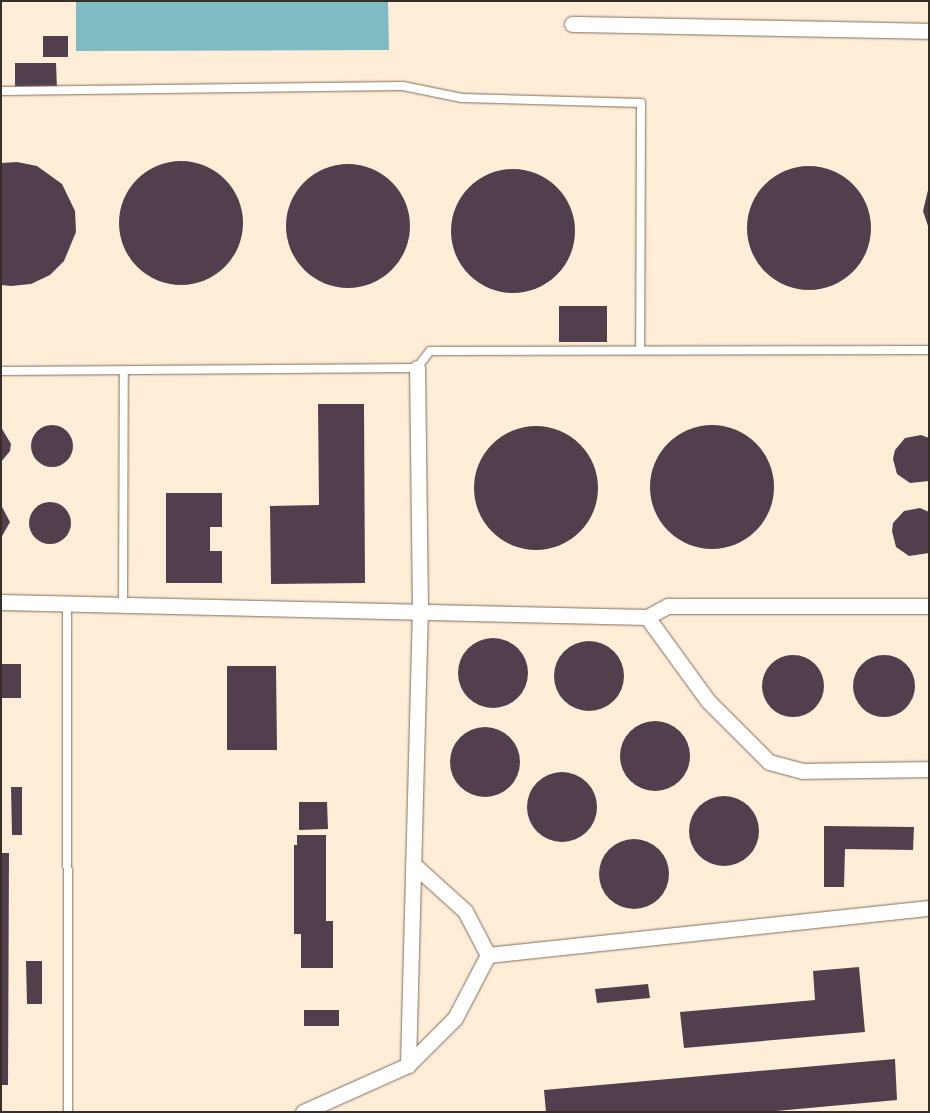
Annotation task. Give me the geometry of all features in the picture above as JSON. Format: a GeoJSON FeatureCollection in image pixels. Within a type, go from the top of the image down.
{"type":"FeatureCollection","features":[{"type":"Feature","properties":{"kind":"street"},"geometry":{"type":"LineString","coordinates":[[572,24],[929,31]]}},
{"type":"Feature","properties":{"kind":"street"},"geometry":{"type":"LineString","coordinates":[[408,1065],[420,610],[417,368]]}},
{"type":"Feature","properties":{"kind":"street"},"geometry":{"type":"LineString","coordinates":[[1,602],[420,610],[647,617],[668,606],[929,606]]}},
{"type":"Feature","properties":{"kind":"street"},"geometry":{"type":"LineString","coordinates":[[647,617],[708,701],[769,762],[802,771],[929,769]]}},
{"type":"Feature","properties":{"kind":"street"},"geometry":{"type":"LineString","coordinates":[[413,864],[465,911],[488,955]]}},
{"type":"Feature","properties":{"kind":"street"},"geometry":{"type":"LineString","coordinates":[[488,955],[929,908]]}},
{"type":"Feature","properties":{"kind":"street"},"geometry":{"type":"LineString","coordinates":[[304,1112],[408,1065],[455,1018],[488,955]]}},
{"type":"Feature","properties":{"kind":"lane"},"geometry":{"type":"LineString","coordinates":[[1,91],[403,86],[462,98],[641,103],[640,350]]}},
{"type":"Feature","properties":{"kind":"lane"},"geometry":{"type":"LineString","coordinates":[[1,371],[124,372],[417,368],[430,351],[929,350]]}},
{"type":"Feature","properties":{"kind":"lane"},"geometry":{"type":"LineString","coordinates":[[123,605],[124,372]]}},
{"type":"Feature","properties":{"kind":"lane"},"geometry":{"type":"LineString","coordinates":[[67,604],[68,1112]]}},
{"type":"Feature","properties":{"kind":"shaded area"},"geometry":{"type":"Polygon","coordinates":[[[1,1],[929,1],[929,1112],[1,1112],[1,1]]]}},
{"type":"Feature","properties":{"kind":"water"},"geometry":{"type":"Polygon","coordinates":[[[76,1],[388,1],[389,50],[76,51],[76,1]]]}},
{"type":"Feature","properties":{"kind":"building"},"geometry":{"type":"Polygon","coordinates":[[[43,36],[68,36],[68,57],[43,57],[43,36]]]}},
{"type":"Feature","properties":{"kind":"building"},"geometry":{"type":"Polygon","coordinates":[[[15,63],[56,63],[57,89],[15,90],[15,63]]]}},
{"type":"Feature","properties":{"kind":"building"},"geometry":{"type":"Polygon","coordinates":[[[181,161],[205,166],[225,179],[238,199],[243,223],[238,247],[225,267],[205,280],[181,285],[157,280],[137,267],[124,247],[119,223],[124,199],[137,179],[157,166],[181,161]]]}},
{"type":"Feature","properties":{"kind":"building"},"geometry":{"type":"Polygon","coordinates":[[[17,162],[37,166],[62,184],[75,211],[76,232],[64,261],[50,275],[31,284],[11,286],[1,285],[1,163],[17,162]]]}},
{"type":"Feature","properties":{"kind":"building"},"geometry":{"type":"Polygon","coordinates":[[[348,164],[372,169],[392,182],[405,202],[410,226],[405,250],[392,270],[372,283],[348,288],[324,283],[304,270],[291,250],[286,226],[291,202],[304,182],[324,169],[348,164]]]}},
{"type":"Feature","properties":{"kind":"building"},"geometry":{"type":"Polygon","coordinates":[[[809,166],[833,171],[853,184],[866,204],[871,228],[866,252],[853,272],[833,285],[809,290],[785,285],[765,272],[752,252],[747,228],[752,204],[765,184],[785,171],[809,166]]]}},
{"type":"Feature","properties":{"kind":"building"},"geometry":{"type":"Polygon","coordinates":[[[513,169],[537,174],[557,187],[570,207],[575,231],[570,255],[557,275],[537,288],[513,293],[489,288],[469,275],[456,255],[451,231],[456,207],[469,187],[489,174],[513,169]]]}},
{"type":"Feature","properties":{"kind":"building"},"geometry":{"type":"Polygon","coordinates":[[[929,186],[929,229],[923,211],[929,186]]]}},
{"type":"Feature","properties":{"kind":"building"},"geometry":{"type":"Polygon","coordinates":[[[559,306],[607,306],[607,342],[559,342],[559,306]]]}},
{"type":"Feature","properties":{"kind":"building"},"geometry":{"type":"Polygon","coordinates":[[[318,404],[364,404],[365,583],[271,584],[270,506],[319,505],[318,404]]]}},
{"type":"Feature","properties":{"kind":"building"},"geometry":{"type":"Polygon","coordinates":[[[52,425],[67,431],[73,446],[67,461],[52,467],[37,461],[31,446],[37,431],[52,425]]]}},
{"type":"Feature","properties":{"kind":"building"},"geometry":{"type":"Polygon","coordinates":[[[712,425],[736,430],[756,443],[769,463],[774,487],[769,511],[756,531],[736,544],[712,549],[688,544],[668,531],[655,511],[650,487],[655,463],[668,443],[688,430],[712,425]]]}},
{"type":"Feature","properties":{"kind":"building"},"geometry":{"type":"Polygon","coordinates":[[[536,426],[560,431],[580,444],[593,464],[598,488],[593,512],[580,532],[560,545],[536,550],[512,545],[492,532],[479,512],[474,488],[479,464],[492,444],[512,431],[536,426]]]}},
{"type":"Feature","properties":{"kind":"building"},"geometry":{"type":"Polygon","coordinates":[[[1,427],[11,444],[10,451],[1,462],[1,427]]]}},
{"type":"Feature","properties":{"kind":"building"},"geometry":{"type":"Polygon","coordinates":[[[921,435],[929,438],[929,481],[910,483],[897,474],[893,459],[895,450],[905,438],[921,435]]]}},
{"type":"Feature","properties":{"kind":"building"},"geometry":{"type":"Polygon","coordinates":[[[166,493],[222,493],[222,527],[210,527],[210,551],[222,551],[222,583],[166,583],[166,493]]]}},
{"type":"Feature","properties":{"kind":"building"},"geometry":{"type":"Polygon","coordinates":[[[50,502],[65,508],[71,523],[65,538],[50,544],[35,538],[29,523],[35,508],[50,502]]]}},
{"type":"Feature","properties":{"kind":"building"},"geometry":{"type":"Polygon","coordinates":[[[1,505],[10,522],[1,538],[1,505]]]}},
{"type":"Feature","properties":{"kind":"building"},"geometry":{"type":"Polygon","coordinates":[[[920,508],[929,512],[929,553],[909,556],[896,547],[892,531],[893,523],[904,511],[920,508]]]}},
{"type":"Feature","properties":{"kind":"building"},"geometry":{"type":"Polygon","coordinates":[[[493,638],[512,644],[522,654],[528,673],[522,692],[512,702],[493,708],[474,702],[464,692],[458,673],[464,654],[474,644],[493,638]]]}},
{"type":"Feature","properties":{"kind":"building"},"geometry":{"type":"Polygon","coordinates":[[[589,641],[608,647],[618,657],[624,676],[618,695],[608,705],[589,711],[570,705],[560,695],[554,676],[560,657],[570,647],[589,641]]]}},
{"type":"Feature","properties":{"kind":"building"},"geometry":{"type":"Polygon","coordinates":[[[793,655],[805,657],[815,664],[822,674],[824,686],[822,698],[815,708],[805,715],[793,717],[781,715],[771,708],[764,698],[762,686],[764,674],[771,664],[781,657],[793,655]]]}},
{"type":"Feature","properties":{"kind":"building"},"geometry":{"type":"Polygon","coordinates":[[[884,655],[896,657],[906,664],[913,674],[915,686],[913,698],[906,708],[896,715],[884,717],[872,715],[862,708],[855,698],[853,686],[855,674],[862,664],[872,657],[884,655]]]}},
{"type":"Feature","properties":{"kind":"building"},"geometry":{"type":"Polygon","coordinates":[[[1,664],[21,664],[21,698],[1,698],[1,664]]]}},
{"type":"Feature","properties":{"kind":"building"},"geometry":{"type":"Polygon","coordinates":[[[227,666],[276,666],[277,750],[227,750],[227,666]]]}},
{"type":"Feature","properties":{"kind":"building"},"geometry":{"type":"Polygon","coordinates":[[[655,721],[674,727],[684,737],[690,756],[684,775],[674,785],[655,791],[636,785],[626,775],[620,756],[626,737],[636,727],[655,721]]]}},
{"type":"Feature","properties":{"kind":"building"},"geometry":{"type":"Polygon","coordinates":[[[485,727],[504,733],[514,743],[520,762],[514,781],[504,791],[485,797],[466,791],[456,781],[450,762],[456,743],[466,733],[485,727]]]}},
{"type":"Feature","properties":{"kind":"building"},"geometry":{"type":"Polygon","coordinates":[[[562,772],[581,778],[591,788],[597,807],[591,826],[581,836],[562,842],[543,836],[533,826],[527,807],[533,788],[543,778],[562,772]]]}},
{"type":"Feature","properties":{"kind":"building"},"geometry":{"type":"Polygon","coordinates":[[[11,787],[22,787],[22,835],[12,835],[11,787]]]}},
{"type":"Feature","properties":{"kind":"building"},"geometry":{"type":"Polygon","coordinates":[[[724,796],[743,802],[753,812],[759,831],[753,850],[743,860],[724,866],[705,860],[695,850],[689,831],[695,812],[705,802],[724,796]]]}},
{"type":"Feature","properties":{"kind":"building"},"geometry":{"type":"Polygon","coordinates":[[[299,802],[327,802],[328,829],[299,830],[299,802]]]}},
{"type":"Feature","properties":{"kind":"building"},"geometry":{"type":"Polygon","coordinates":[[[824,826],[914,827],[913,850],[845,849],[844,887],[824,887],[824,826]]]}},
{"type":"Feature","properties":{"kind":"building"},"geometry":{"type":"Polygon","coordinates":[[[297,835],[326,835],[326,921],[333,921],[333,968],[301,968],[301,934],[294,934],[294,845],[297,845],[297,835]]]}},
{"type":"Feature","properties":{"kind":"building"},"geometry":{"type":"Polygon","coordinates":[[[634,839],[653,845],[663,855],[669,874],[663,893],[653,903],[634,909],[615,903],[605,893],[599,874],[605,855],[615,845],[634,839]]]}},
{"type":"Feature","properties":{"kind":"building"},"geometry":{"type":"Polygon","coordinates":[[[1,853],[9,853],[8,1085],[1,1085],[1,853]]]}},
{"type":"Feature","properties":{"kind":"building"},"geometry":{"type":"Polygon","coordinates":[[[26,961],[42,961],[42,1004],[27,1004],[26,961]]]}},
{"type":"Feature","properties":{"kind":"building"},"geometry":{"type":"Polygon","coordinates":[[[859,967],[865,1032],[684,1048],[680,1012],[815,1000],[813,971],[859,967]]]}},
{"type":"Feature","properties":{"kind":"building"},"geometry":{"type":"Polygon","coordinates":[[[648,984],[650,998],[597,1003],[595,989],[648,984]]]}},
{"type":"Feature","properties":{"kind":"building"},"geometry":{"type":"Polygon","coordinates":[[[304,1010],[339,1010],[339,1026],[304,1026],[304,1010]]]}},
{"type":"Feature","properties":{"kind":"building"},"geometry":{"type":"Polygon","coordinates":[[[895,1059],[897,1100],[765,1112],[546,1112],[544,1090],[895,1059]]]}}]}
